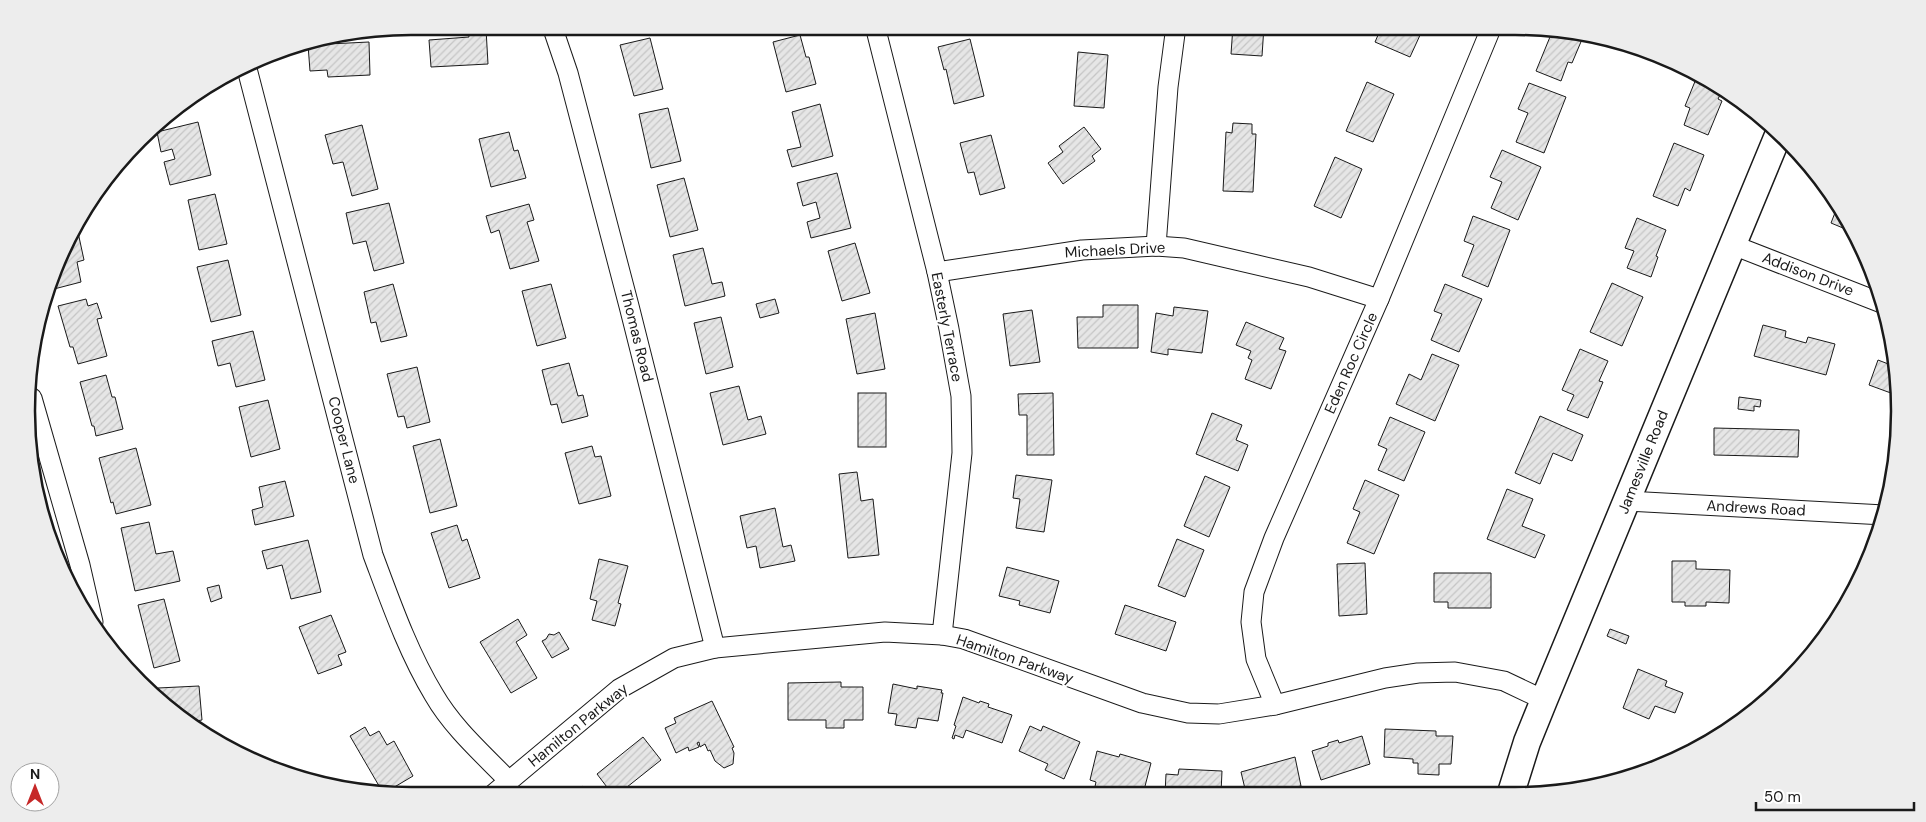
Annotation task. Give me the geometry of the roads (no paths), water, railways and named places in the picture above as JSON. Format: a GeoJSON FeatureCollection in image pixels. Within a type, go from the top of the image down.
{"type":"FeatureCollection","features":[{"type":"Feature","properties":{"kind":"street","name":"Thomas Road"},"geometry":{"type":"LineString","coordinates":[[555,35],[568,73],[627,297],[715,648]]}},
{"type":"Feature","properties":{"kind":"street","name":"Easterly Terrace"},"geometry":{"type":"LineString","coordinates":[[877,35],[936,272],[961,396],[962,443],[942,635]]}},
{"type":"Feature","properties":{"kind":"street"},"geometry":{"type":"LineString","coordinates":[[1156,246],[1168,87],[1175,35]]}},
{"type":"Feature","properties":{"kind":"street","name":"Eden Roc Circle"},"geometry":{"type":"LineString","coordinates":[[1275,705],[1256,659],[1251,622],[1254,592],[1274,538],[1379,299],[1488,35]]}},
{"type":"Feature","properties":{"kind":"street","name":"Cooper Lane"},"geometry":{"type":"LineString","coordinates":[[248,73],[373,555],[400,628],[434,696],[459,730],[509,781]]}},
{"type":"Feature","properties":{"kind":"street","name":"Jamesville Road"},"geometry":{"type":"LineString","coordinates":[[1513,787],[1527,742],[1544,700],[1777,141]]}},
{"type":"Feature","properties":{"kind":"street","name":"Addison Drive"},"geometry":{"type":"LineString","coordinates":[[1733,245],[1874,300]]}},
{"type":"Feature","properties":{"kind":"street","name":"Michaels Drive"},"geometry":{"type":"LineString","coordinates":[[936,272],[1082,250],[1156,246],[1184,248],[1309,277],[1379,299]]}},
{"type":"Feature","properties":{"kind":"street"},"geometry":{"type":"LineString","coordinates":[[35,409],[80,565],[89,606]]}},
{"type":"Feature","properties":{"kind":"street","name":"Andrews Road"},"geometry":{"type":"LineString","coordinates":[[1627,501],[1876,515]]}},
{"type":"Feature","properties":{"kind":"street","name":"Hamilton Parkway"},"geometry":{"type":"LineString","coordinates":[[502,787],[619,689],[674,658],[715,648],[885,632],[942,635],[964,639],[1142,703],[1188,713],[1219,714],[1275,705],[1385,678],[1418,673],[1455,672],[1504,681],[1544,700]]}}]}
